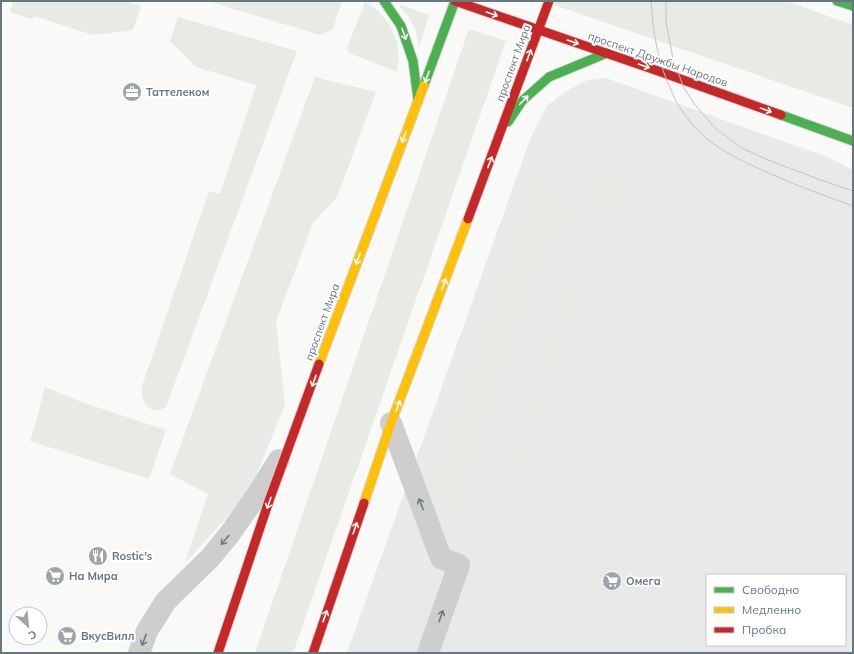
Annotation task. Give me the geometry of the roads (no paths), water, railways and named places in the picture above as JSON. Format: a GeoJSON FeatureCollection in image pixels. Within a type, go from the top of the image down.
{"type":"FeatureCollection","features":[{"type":"Feature","properties":{"kind":"main road"},"geometry":{"type":"LineString","coordinates":[[384,1],[401,26],[413,61],[418,100]]}},
{"type":"Feature","properties":{"kind":"main road","name":"проспект Мира"},"geometry":{"type":"LineString","coordinates":[[218,653],[270,498],[455,1]]}},
{"type":"Feature","properties":{"kind":"main road","name":"проспект Дружбы Народов"},"geometry":{"type":"LineString","coordinates":[[455,1],[661,72],[853,141]]}},
{"type":"Feature","properties":{"kind":"main road","name":"проспект Мира"},"geometry":{"type":"LineString","coordinates":[[313,653],[391,423],[502,131],[549,1]]}},
{"type":"Feature","properties":{"kind":"main road"},"geometry":{"type":"LineString","coordinates":[[502,131],[522,101],[549,77],[607,54]]}},
{"type":"Feature","properties":{"kind":"street"},"geometry":{"type":"LineString","coordinates":[[391,423],[441,558],[458,565],[428,653]]}},
{"type":"Feature","properties":{"kind":"street"},"geometry":{"type":"LineString","coordinates":[[139,653],[147,631],[166,601],[210,558],[229,535],[257,495],[293,437]]}},
{"type":"Feature","properties":{"kind":"tram line"},"geometry":{"type":"LineString","coordinates":[[651,1],[655,36],[667,81],[681,110],[700,133],[730,154],[762,170],[791,183],[853,206]]}},
{"type":"Feature","properties":{"kind":"tram line"},"geometry":{"type":"LineString","coordinates":[[666,1],[666,22],[673,59],[684,88],[695,105],[716,129],[742,148],[768,160],[853,191]]}},
{"type":"Feature","properties":{"kind":"place","name":"Таттелеком"},"geometry":{"type":"Point","coordinates":[132,92]}},
{"type":"Feature","properties":{"kind":"place","name":"Rostic's"},"geometry":{"type":"Point","coordinates":[98,556]}},
{"type":"Feature","properties":{"kind":"place","name":"На Мира"},"geometry":{"type":"Point","coordinates":[55,576]}},
{"type":"Feature","properties":{"kind":"place","name":"Омега"},"geometry":{"type":"Point","coordinates":[612,581]}},
{"type":"Feature","properties":{"kind":"place","name":"ВкусВилл"},"geometry":{"type":"Point","coordinates":[67,636]}}]}
